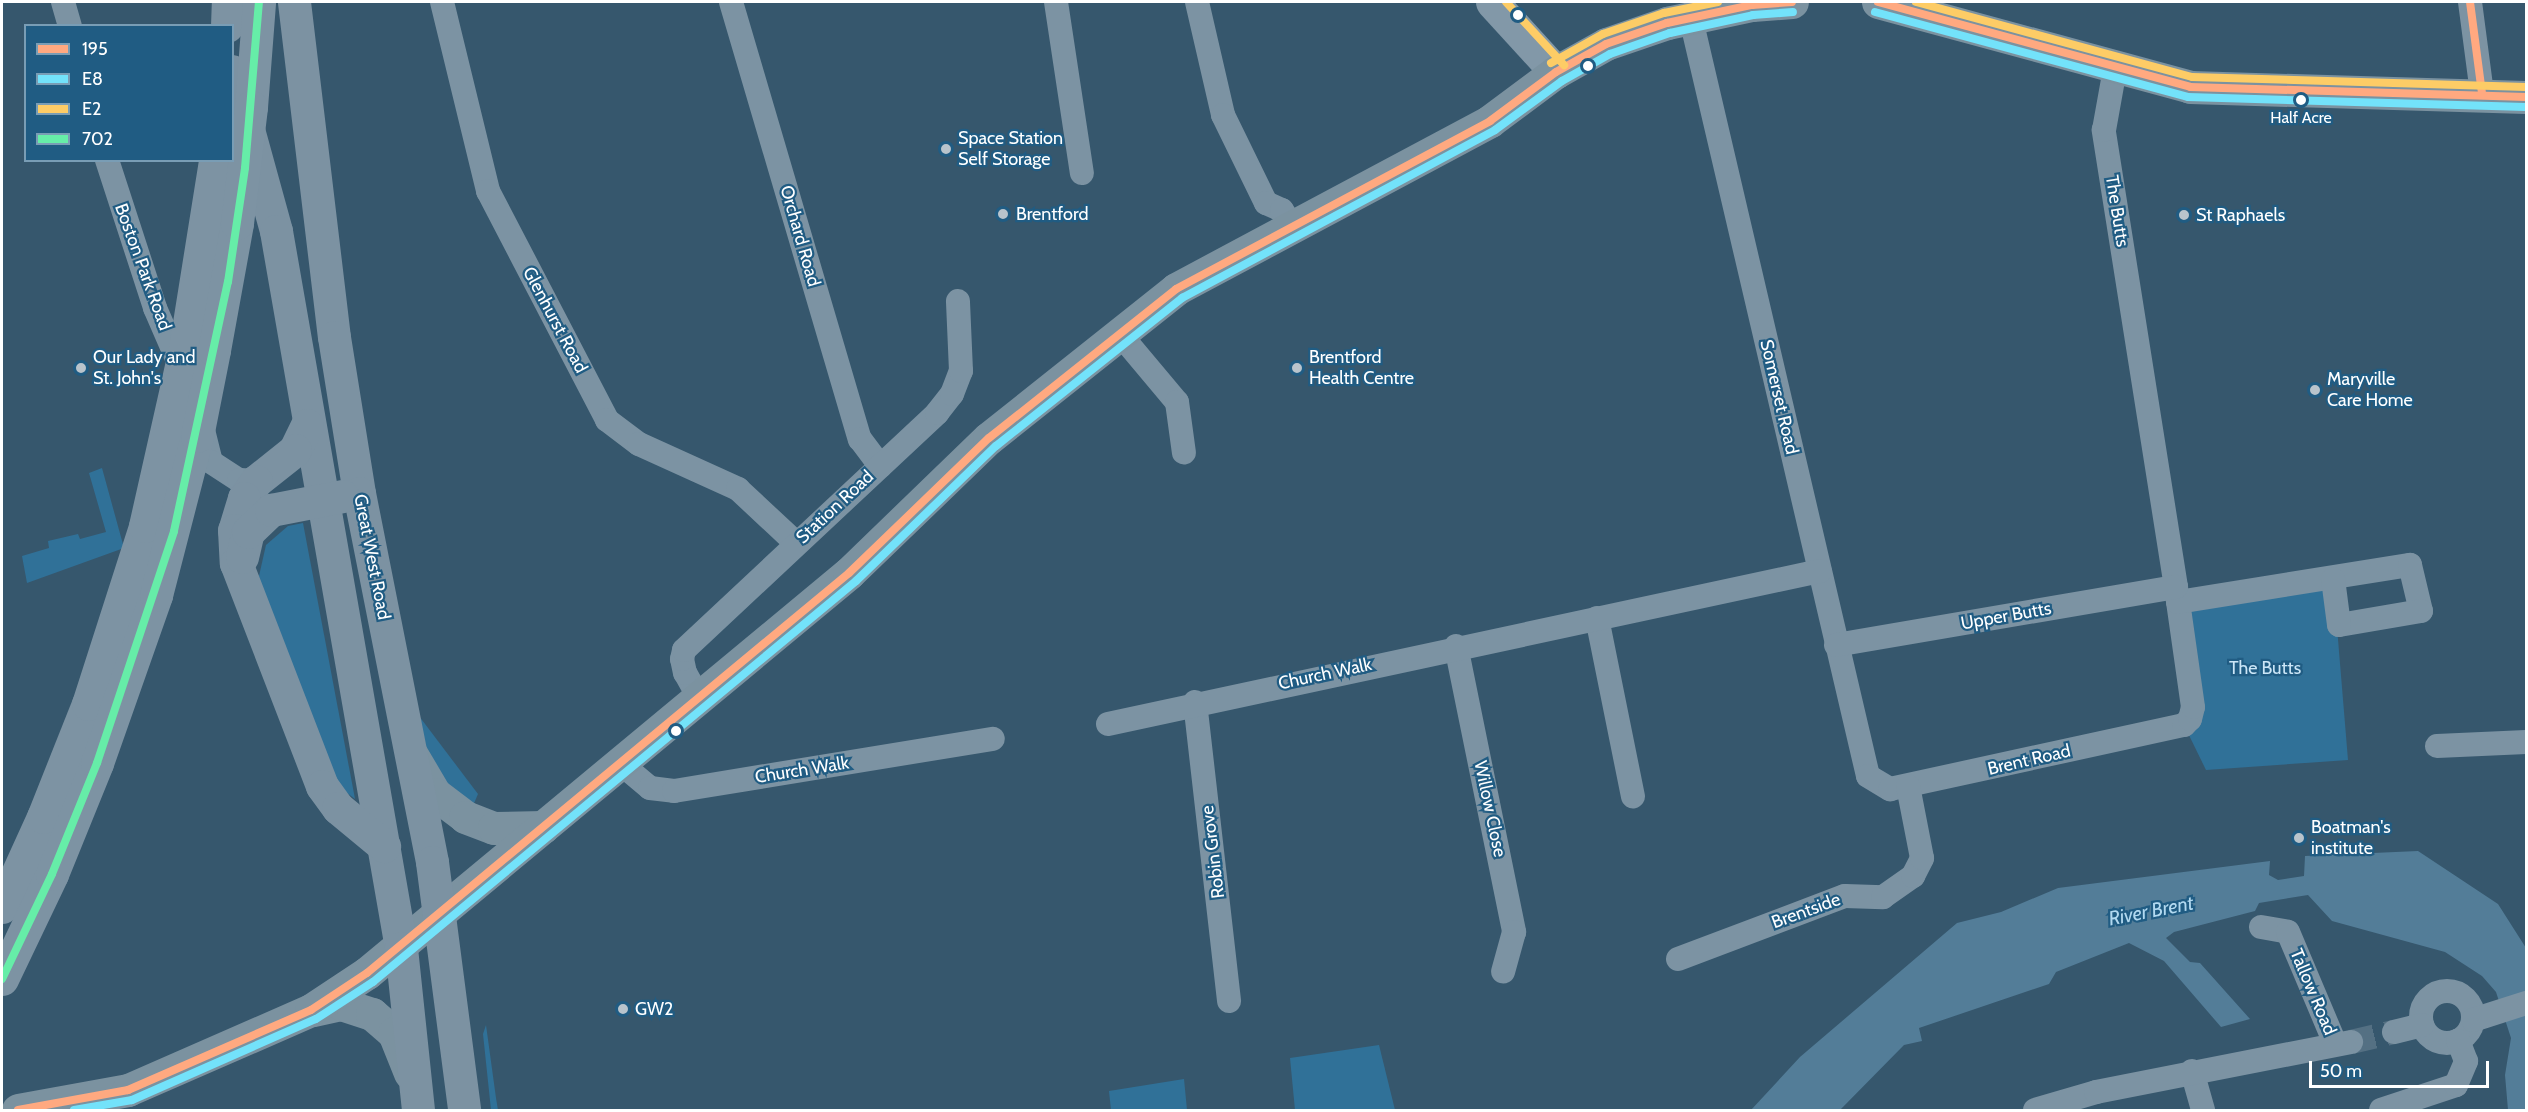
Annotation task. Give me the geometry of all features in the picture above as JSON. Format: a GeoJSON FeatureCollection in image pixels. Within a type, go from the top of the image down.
{"type":"FeatureCollection","features":[{"type":"Feature","properties":{"kind":"highway"},"geometry":{"type":"LineString","coordinates":[[215,2],[220,24]]}},
{"type":"Feature","properties":{"kind":"highway"},"geometry":{"type":"LineString","coordinates":[[227,24],[228,2]]}},
{"type":"Feature","properties":{"kind":"highway"},"geometry":{"type":"LineString","coordinates":[[2,979],[52,873],[97,763],[174,531],[228,282],[245,168],[259,2]]}},
{"type":"Feature","properties":{"kind":"highway","name":"Great West Road"},"geometry":{"type":"LineString","coordinates":[[294,2],[312,177],[359,493],[410,751],[439,916],[464,1110]]}},
{"type":"Feature","properties":{"kind":"highway"},"geometry":{"type":"LineString","coordinates":[[234,78],[276,231],[320,500],[401,948],[417,1098]]}},
{"type":"Feature","properties":{"kind":"highway"},"geometry":{"type":"LineString","coordinates":[[2,907],[43,817],[88,704],[145,526],[185,348],[215,162]]}},
{"type":"Feature","properties":{"kind":"highway"},"geometry":{"type":"LineString","coordinates":[[307,424],[294,450],[256,481],[237,513],[234,530],[236,563],[322,786],[338,808],[384,846]]}},
{"type":"Feature","properties":{"kind":"highway"},"geometry":{"type":"LineString","coordinates":[[244,586],[242,549],[259,519],[285,505],[359,493]]}},
{"type":"Feature","properties":{"kind":"main road"},"geometry":{"type":"LineString","coordinates":[[1492,2],[1556,72]]}},
{"type":"Feature","properties":{"kind":"main road"},"geometry":{"type":"LineString","coordinates":[[18,1110],[128,1090],[311,1010],[401,948],[619,762],[849,573],[989,438],[1176,289],[1490,121],[1556,72],[1606,44],[1666,23],[1752,5],[1792,2]]}},
{"type":"Feature","properties":{"kind":"main road"},"geometry":{"type":"LineString","coordinates":[[1878,2],[2115,69],[2190,87],[2482,93],[2526,97]]}},
{"type":"Feature","properties":{"kind":"main road"},"geometry":{"type":"LineString","coordinates":[[410,751],[435,794],[465,817],[510,830],[543,827]]}},
{"type":"Feature","properties":{"kind":"main road"},"geometry":{"type":"LineString","coordinates":[[311,1010],[342,1004],[358,1007],[387,1024],[417,1098]]}},
{"type":"Feature","properties":{"kind":"street"},"geometry":{"type":"LineString","coordinates":[[63,2],[69,24]]}},
{"type":"Feature","properties":{"kind":"street","name":"Glenhurst Road"},"geometry":{"type":"LineString","coordinates":[[442,2],[488,191],[607,420],[639,444],[738,489],[796,543]]}},
{"type":"Feature","properties":{"kind":"street","name":"Orchard Road"},"geometry":{"type":"LineString","coordinates":[[731,2],[860,439],[880,466]]}},
{"type":"Feature","properties":{"kind":"street"},"geometry":{"type":"LineString","coordinates":[[1056,2],[1082,173]]}},
{"type":"Feature","properties":{"kind":"street"},"geometry":{"type":"LineString","coordinates":[[1197,2],[1223,115],[1266,203],[1282,210],[1292,227]]}},
{"type":"Feature","properties":{"kind":"street"},"geometry":{"type":"LineString","coordinates":[[2470,2],[2482,93]]}},
{"type":"Feature","properties":{"kind":"street","name":"Somerset Road"},"geometry":{"type":"LineString","coordinates":[[1691,19],[1868,776]]}},
{"type":"Feature","properties":{"kind":"street","name":"The Butts"},"geometry":{"type":"LineString","coordinates":[[2115,69],[2104,130],[2177,594],[2193,707],[2190,719]]}},
{"type":"Feature","properties":{"kind":"street","name":"Boston Park Road"},"geometry":{"type":"LineString","coordinates":[[108,162],[155,309],[197,408],[211,462],[239,480],[256,481]]}},
{"type":"Feature","properties":{"kind":"street","name":"Station Road"},"geometry":{"type":"LineString","coordinates":[[698,696],[686,673],[682,659],[684,650],[796,543],[938,413],[952,394],[961,371],[958,301]]}},
{"type":"Feature","properties":{"kind":"street"},"geometry":{"type":"LineString","coordinates":[[1119,333],[1177,402],[1184,453]]}},
{"type":"Feature","properties":{"kind":"street"},"geometry":{"type":"LineString","coordinates":[[1633,796],[1597,618],[1820,571]]}},
{"type":"Feature","properties":{"kind":"street"},"geometry":{"type":"LineString","coordinates":[[2177,594],[2333,579]]}},
{"type":"Feature","properties":{"kind":"street","name":"Upper Butts"},"geometry":{"type":"LineString","coordinates":[[1836,645],[2177,594]]}},
{"type":"Feature","properties":{"kind":"street","name":"Church Walk"},"geometry":{"type":"LineString","coordinates":[[1108,724],[1195,702],[1597,618]]}},
{"type":"Feature","properties":{"kind":"street","name":"Willow Close"},"geometry":{"type":"LineString","coordinates":[[1456,646],[1514,932],[1503,972]]}},
{"type":"Feature","properties":{"kind":"street","name":"Robin Grove"},"geometry":{"type":"LineString","coordinates":[[1195,702],[1229,1001]]}},
{"type":"Feature","properties":{"kind":"street","name":"Brent Road"},"geometry":{"type":"LineString","coordinates":[[1868,776],[1890,789],[1908,786],[2184,725],[2190,719]]}},
{"type":"Feature","properties":{"kind":"street","name":"Church Walk"},"geometry":{"type":"LineString","coordinates":[[619,762],[650,788],[674,791],[993,739]]}},
{"type":"Feature","properties":{"kind":"street"},"geometry":{"type":"LineString","coordinates":[[2437,746],[2526,742]]}},
{"type":"Feature","properties":{"kind":"street","name":"Brentside"},"geometry":{"type":"LineString","coordinates":[[1678,959],[1845,896],[1883,897],[1913,876],[1922,858],[1908,786]]}},
{"type":"Feature","properties":{"kind":"street","name":"Tallow Road"},"geometry":{"type":"LineString","coordinates":[[2035,1110],[2096,1092],[2192,1071],[2343,1043],[2288,932],[2261,927]]}},
{"type":"Feature","properties":{"kind":"street"},"geometry":{"type":"LineString","coordinates":[[2422,1026],[2426,1002],[2447,991],[2463,997],[2483,1017]]}},
{"type":"Feature","properties":{"kind":"street"},"geometry":{"type":"LineString","coordinates":[[2422,1026],[2434,1039],[2458,1040],[2483,1017],[2526,1003]]}},
{"type":"Feature","properties":{"kind":"street"},"geometry":{"type":"LineString","coordinates":[[2394,1032],[2422,1026]]}},
{"type":"Feature","properties":{"kind":"street"},"geometry":{"type":"LineString","coordinates":[[2381,1110],[2457,1085],[2466,1061],[2458,1040]]}},
{"type":"Feature","properties":{"kind":"street"},"geometry":{"type":"LineString","coordinates":[[2192,1071],[2203,1110]]}},
{"type":"Feature","properties":{"kind":"green space"},"geometry":{"type":"Polygon","coordinates":[[[102,468],[124,548],[27,583],[22,556],[49,548],[48,541],[78,534],[80,539],[106,532],[89,473],[102,468]]]}},
{"type":"Feature","properties":{"kind":"green space"},"geometry":{"type":"Polygon","coordinates":[[[303,523],[355,799],[338,786],[262,594],[259,576],[266,545],[288,526],[303,523]]]}},
{"type":"Feature","properties":{"kind":"green space","name":"The Butts"},"geometry":{"type":"Polygon","coordinates":[[[2333,579],[2348,760],[2206,770],[2184,725],[2178,602],[2333,579]]]}},
{"type":"Feature","properties":{"kind":"green space"},"geometry":{"type":"Polygon","coordinates":[[[419,716],[478,794],[472,808],[433,777],[419,716]]]}},
{"type":"Feature","properties":{"kind":"green space"},"geometry":{"type":"Polygon","coordinates":[[[486,1025],[498,1110],[491,1110],[483,1034],[486,1025]]]}},
{"type":"Feature","properties":{"kind":"green space"},"geometry":{"type":"Polygon","coordinates":[[[1379,1045],[1395,1110],[1295,1110],[1290,1058],[1379,1045]]]}},
{"type":"Feature","properties":{"kind":"green space"},"geometry":{"type":"Polygon","coordinates":[[[1184,1079],[1187,1110],[1111,1110],[1109,1091],[1184,1079]]]}},
{"type":"Feature","properties":{"kind":"water","name":"River Brent"},"geometry":{"type":"Polygon","coordinates":[[[2418,851],[2498,904],[2526,948],[2526,1110],[2508,1110],[2505,1075],[2511,1038],[2496,992],[2482,976],[2445,952],[2332,921],[2308,895],[2259,903],[2255,911],[2174,932],[2166,938],[2190,962],[2200,963],[2250,1019],[2221,1027],[2164,961],[2129,943],[2056,972],[2049,984],[1919,1028],[1922,1041],[1904,1045],[1840,1110],[1751,1110],[1800,1057],[1957,923],[2001,912],[2058,888],[2270,861],[2269,875],[2278,880],[2304,876],[2305,856],[2418,851]]]}},
{"type":"Feature","properties":{"kind":"tunnel"},"geometry":{"type":"LineString","coordinates":[[2351,1042],[2394,1032]]}},
{"type":"Feature","properties":{"kind":"transit line","name":"702"},"geometry":{"type":"LineString","coordinates":[[2,979],[52,874],[97,763],[174,531],[228,282],[245,168],[259,2]]}},
{"type":"Feature","properties":{"kind":"transit line","name":"E2"},"geometry":{"type":"LineString","coordinates":[[1506,2],[1564,65]]}},
{"type":"Feature","properties":{"kind":"transit line","name":"E2"},"geometry":{"type":"LineString","coordinates":[[1551,63],[1603,34],[1664,13],[1718,2]]}},
{"type":"Feature","properties":{"kind":"transit line","name":"195"},"geometry":{"type":"LineString","coordinates":[[18,1110],[128,1090],[311,1010],[367,973],[849,573],[989,438],[1176,289],[1490,121],[1556,72],[1606,44],[1667,23],[1752,5],[1792,2]]}},
{"type":"Feature","properties":{"kind":"transit line","name":"195"},"geometry":{"type":"LineString","coordinates":[[1878,2],[2190,87],[2526,97]]}},
{"type":"Feature","properties":{"kind":"transit line","name":"E2"},"geometry":{"type":"LineString","coordinates":[[1916,2],[2192,77],[2526,87]]}},
{"type":"Feature","properties":{"kind":"transit line","name":"195"},"geometry":{"type":"LineString","coordinates":[[2470,2],[2482,93]]}},
{"type":"Feature","properties":{"kind":"transit line","name":"E8"},"geometry":{"type":"LineString","coordinates":[[74,1110],[132,1100],[316,1019],[373,982],[856,581],[996,446],[1182,298],[1495,130],[1562,81],[1610,54],[1670,33],[1753,15],[1793,12]]}},
{"type":"Feature","properties":{"kind":"transit line","name":"E8"},"geometry":{"type":"LineString","coordinates":[[1875,12],[2188,97],[2526,107]]}},
{"type":"Feature","properties":{"kind":"place","name":"Half Acre"},"geometry":{"type":"Point","coordinates":[2301,100]}},
{"type":"Feature","properties":{"kind":"place","name":"Space Station Self Storage"},"geometry":{"type":"Point","coordinates":[946,149]}},
{"type":"Feature","properties":{"kind":"place","name":"Brentford"},"geometry":{"type":"Point","coordinates":[1003,214]}},
{"type":"Feature","properties":{"kind":"place","name":"St Raphaels"},"geometry":{"type":"Point","coordinates":[2184,215]}},
{"type":"Feature","properties":{"kind":"place","name":"Our Lady and St. John's"},"geometry":{"type":"Point","coordinates":[81,368]}},
{"type":"Feature","properties":{"kind":"place","name":"Brentford Health Centre"},"geometry":{"type":"Point","coordinates":[1297,368]}},
{"type":"Feature","properties":{"kind":"place","name":"Maryville Care Home"},"geometry":{"type":"Point","coordinates":[2315,390]}},
{"type":"Feature","properties":{"kind":"place","name":"Boatman's institute"},"geometry":{"type":"Point","coordinates":[2299,838]}},
{"type":"Feature","properties":{"kind":"place","name":"GW2"},"geometry":{"type":"Point","coordinates":[623,1009]}}]}
